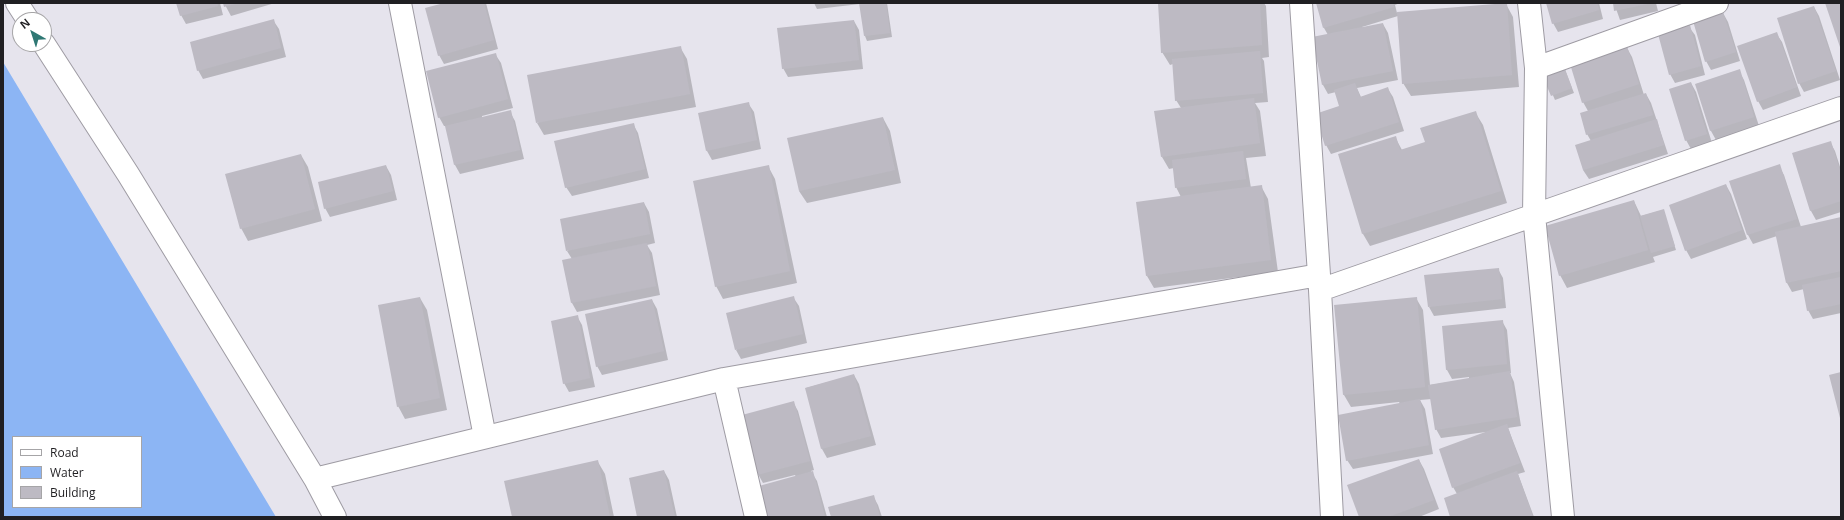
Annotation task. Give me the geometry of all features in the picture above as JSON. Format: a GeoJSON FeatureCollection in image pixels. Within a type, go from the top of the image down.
{"type":"FeatureCollection","features":[{"type":"Feature","properties":{"kind":"street"},"geometry":{"type":"LineString","coordinates":[[17,3],[23,12]]}},
{"type":"Feature","properties":{"kind":"street"},"geometry":{"type":"LineString","coordinates":[[400,3],[485,437]]}},
{"type":"Feature","properties":{"kind":"street"},"geometry":{"type":"LineString","coordinates":[[1301,3],[1320,282],[1332,517]]}},
{"type":"Feature","properties":{"kind":"street"},"geometry":{"type":"LineString","coordinates":[[1529,3],[1536,68],[1534,215],[1563,517]]}},
{"type":"Feature","properties":{"kind":"street"},"geometry":{"type":"LineString","coordinates":[[1536,68],[1717,3]]}},
{"type":"Feature","properties":{"kind":"street"},"geometry":{"type":"LineString","coordinates":[[49,52],[128,174],[315,479],[335,517]]}},
{"type":"Feature","properties":{"kind":"street"},"geometry":{"type":"LineString","coordinates":[[315,479],[724,379],[1320,282],[1534,215],[1841,108]]}},
{"type":"Feature","properties":{"kind":"street"},"geometry":{"type":"LineString","coordinates":[[724,379],[756,517]]}},
{"type":"Feature","properties":{"kind":"water"},"geometry":{"type":"Polygon","coordinates":[[[3,62],[276,517],[3,517],[3,62]]]}},
{"type":"Feature","properties":{"kind":"building"},"geometry":{"type":"Polygon","coordinates":[[[176,3],[217,3],[218,6],[180,16],[176,3]]]}},
{"type":"Feature","properties":{"kind":"building"},"geometry":{"type":"Polygon","coordinates":[[[223,3],[238,3],[224,7],[223,3]]]}},
{"type":"Feature","properties":{"kind":"building"},"geometry":{"type":"Polygon","coordinates":[[[444,3],[484,3],[494,40],[438,56],[425,8],[444,3]]]}},
{"type":"Feature","properties":{"kind":"building"},"geometry":{"type":"Polygon","coordinates":[[[859,3],[886,3],[890,33],[864,36],[859,3]]]}},
{"type":"Feature","properties":{"kind":"building"},"geometry":{"type":"Polygon","coordinates":[[[1158,3],[1260,3],[1262,45],[1161,53],[1158,3]]]}},
{"type":"Feature","properties":{"kind":"building"},"geometry":{"type":"Polygon","coordinates":[[[1316,3],[1393,3],[1394,7],[1323,28],[1316,3]]]}},
{"type":"Feature","properties":{"kind":"building"},"geometry":{"type":"Polygon","coordinates":[[[1507,3],[1512,75],[1402,84],[1397,12],[1507,3]]]}},
{"type":"Feature","properties":{"kind":"building"},"geometry":{"type":"Polygon","coordinates":[[[1546,3],[1597,3],[1599,10],[1552,24],[1546,3]]]}},
{"type":"Feature","properties":{"kind":"building"},"geometry":{"type":"Polygon","coordinates":[[[1613,3],[1647,3],[1647,4],[1614,11],[1613,3]]]}},
{"type":"Feature","properties":{"kind":"building"},"geometry":{"type":"Polygon","coordinates":[[[1825,3],[1841,3],[1841,50],[1825,3]]]}},
{"type":"Feature","properties":{"kind":"building"},"geometry":{"type":"Polygon","coordinates":[[[1814,6],[1836,71],[1798,84],[1777,18],[1814,6]]]}},
{"type":"Feature","properties":{"kind":"building"},"geometry":{"type":"Polygon","coordinates":[[[1723,12],[1736,52],[1705,62],[1693,21],[1723,12]]]}},
{"type":"Feature","properties":{"kind":"building"},"geometry":{"type":"Polygon","coordinates":[[[274,19],[281,48],[197,71],[190,42],[274,19]]]}},
{"type":"Feature","properties":{"kind":"building"},"geometry":{"type":"Polygon","coordinates":[[[854,20],[859,60],[782,69],[777,28],[854,20]]]}},
{"type":"Feature","properties":{"kind":"building"},"geometry":{"type":"Polygon","coordinates":[[[1383,23],[1393,71],[1322,85],[1312,37],[1383,23]]]}},
{"type":"Feature","properties":{"kind":"building"},"geometry":{"type":"Polygon","coordinates":[[[1690,25],[1701,66],[1669,75],[1658,34],[1690,25]]]}},
{"type":"Feature","properties":{"kind":"building"},"geometry":{"type":"Polygon","coordinates":[[[1777,32],[1797,87],[1757,102],[1737,46],[1777,32]]]}},
{"type":"Feature","properties":{"kind":"building"},"geometry":{"type":"Polygon","coordinates":[[[681,46],[690,94],[536,123],[527,75],[681,46]]]}},
{"type":"Feature","properties":{"kind":"building"},"geometry":{"type":"Polygon","coordinates":[[[1627,46],[1639,84],[1582,103],[1570,64],[1627,46]]]}},
{"type":"Feature","properties":{"kind":"building"},"geometry":{"type":"Polygon","coordinates":[[[1260,51],[1263,93],[1175,101],[1172,59],[1260,51]]]}},
{"type":"Feature","properties":{"kind":"building"},"geometry":{"type":"Polygon","coordinates":[[[496,53],[508,99],[438,118],[426,71],[496,53]]]}},
{"type":"Feature","properties":{"kind":"building"},"geometry":{"type":"Polygon","coordinates":[[[1562,61],[1572,88],[1551,96],[1540,70],[1562,61]]]}},
{"type":"Feature","properties":{"kind":"building"},"geometry":{"type":"Polygon","coordinates":[[[1740,69],[1754,117],[1710,131],[1695,84],[1740,69]]]}},
{"type":"Feature","properties":{"kind":"building"},"geometry":{"type":"Polygon","coordinates":[[[1691,82],[1707,134],[1685,141],[1669,89],[1691,82]]]}},
{"type":"Feature","properties":{"kind":"building"},"geometry":{"type":"Polygon","coordinates":[[[1355,83],[1360,97],[1388,87],[1399,122],[1325,146],[1315,114],[1339,106],[1334,90],[1355,83]]]}},
{"type":"Feature","properties":{"kind":"building"},"geometry":{"type":"Polygon","coordinates":[[[1646,93],[1653,115],[1586,135],[1580,113],[1646,93]]]}},
{"type":"Feature","properties":{"kind":"building"},"geometry":{"type":"Polygon","coordinates":[[[1254,98],[1260,143],[1161,157],[1154,111],[1254,98]]]}},
{"type":"Feature","properties":{"kind":"building"},"geometry":{"type":"Polygon","coordinates":[[[749,102],[757,140],[706,151],[698,113],[749,102]]]}},
{"type":"Feature","properties":{"kind":"building"},"geometry":{"type":"Polygon","coordinates":[[[511,110],[520,150],[454,165],[445,126],[511,110]]]}},
{"type":"Feature","properties":{"kind":"building"},"geometry":{"type":"Polygon","coordinates":[[[1476,111],[1501,191],[1362,234],[1338,154],[1396,136],[1400,150],[1425,142],[1420,128],[1476,111]]]}},
{"type":"Feature","properties":{"kind":"building"},"geometry":{"type":"Polygon","coordinates":[[[883,117],[895,170],[799,191],[787,138],[883,117]]]}},
{"type":"Feature","properties":{"kind":"building"},"geometry":{"type":"Polygon","coordinates":[[[1657,119],[1664,145],[1583,170],[1575,145],[1657,119]]]}},
{"type":"Feature","properties":{"kind":"building"},"geometry":{"type":"Polygon","coordinates":[[[634,123],[645,169],[565,188],[554,141],[634,123]]]}},
{"type":"Feature","properties":{"kind":"building"},"geometry":{"type":"Polygon","coordinates":[[[1831,141],[1841,174],[1841,201],[1810,211],[1792,153],[1831,141]]]}},
{"type":"Feature","properties":{"kind":"building"},"geometry":{"type":"Polygon","coordinates":[[[1243,151],[1246,179],[1175,188],[1172,160],[1243,151]]]}},
{"type":"Feature","properties":{"kind":"building"},"geometry":{"type":"Polygon","coordinates":[[[301,154],[315,209],[240,229],[225,174],[301,154]]]}},
{"type":"Feature","properties":{"kind":"building"},"geometry":{"type":"Polygon","coordinates":[[[1780,164],[1797,219],[1747,235],[1729,181],[1780,164]]]}},
{"type":"Feature","properties":{"kind":"building"},"geometry":{"type":"Polygon","coordinates":[[[386,165],[393,191],[324,209],[318,182],[386,165]]]}},
{"type":"Feature","properties":{"kind":"building"},"geometry":{"type":"Polygon","coordinates":[[[769,165],[790,271],[715,287],[693,181],[769,165]]]}},
{"type":"Feature","properties":{"kind":"building"},"geometry":{"type":"Polygon","coordinates":[[[1726,184],[1742,230],[1685,251],[1669,205],[1726,184]]]}},
{"type":"Feature","properties":{"kind":"building"},"geometry":{"type":"Polygon","coordinates":[[[1262,185],[1271,260],[1146,276],[1136,202],[1262,185]]]}},
{"type":"Feature","properties":{"kind":"building"},"geometry":{"type":"Polygon","coordinates":[[[1634,200],[1648,250],[1559,276],[1545,226],[1634,200]]]}},
{"type":"Feature","properties":{"kind":"building"},"geometry":{"type":"Polygon","coordinates":[[[644,202],[650,234],[566,251],[560,219],[644,202]]]}},
{"type":"Feature","properties":{"kind":"building"},"geometry":{"type":"Polygon","coordinates":[[[1664,209],[1675,246],[1651,253],[1640,216],[1664,209]]]}},
{"type":"Feature","properties":{"kind":"building"},"geometry":{"type":"Polygon","coordinates":[[[1841,217],[1841,271],[1786,283],[1775,232],[1841,217]]]}},
{"type":"Feature","properties":{"kind":"building"},"geometry":{"type":"Polygon","coordinates":[[[647,243],[656,286],[571,303],[562,260],[647,243]]]}},
{"type":"Feature","properties":{"kind":"building"},"geometry":{"type":"Polygon","coordinates":[[[1499,268],[1502,299],[1428,307],[1424,275],[1499,268]]]}},
{"type":"Feature","properties":{"kind":"building"},"geometry":{"type":"Polygon","coordinates":[[[1841,277],[1841,304],[1807,311],[1802,285],[1841,277]]]}},
{"type":"Feature","properties":{"kind":"building"},"geometry":{"type":"Polygon","coordinates":[[[794,296],[803,334],[735,350],[726,313],[794,296]]]}},
{"type":"Feature","properties":{"kind":"building"},"geometry":{"type":"Polygon","coordinates":[[[420,297],[440,398],[397,407],[378,305],[420,297]]]}},
{"type":"Feature","properties":{"kind":"building"},"geometry":{"type":"Polygon","coordinates":[[[1417,297],[1425,387],[1343,395],[1334,305],[1417,297]]]}},
{"type":"Feature","properties":{"kind":"building"},"geometry":{"type":"Polygon","coordinates":[[[652,299],[664,351],[596,367],[585,314],[652,299]]]}},
{"type":"Feature","properties":{"kind":"building"},"geometry":{"type":"Polygon","coordinates":[[[578,315],[590,378],[563,384],[551,321],[578,315]]]}},
{"type":"Feature","properties":{"kind":"building"},"geometry":{"type":"Polygon","coordinates":[[[1503,320],[1507,364],[1446,370],[1442,326],[1503,320]]]}},
{"type":"Feature","properties":{"kind":"building"},"geometry":{"type":"Polygon","coordinates":[[[1510,371],[1517,417],[1435,430],[1428,385],[1510,371]]]}},
{"type":"Feature","properties":{"kind":"building"},"geometry":{"type":"Polygon","coordinates":[[[1841,372],[1841,418],[1840,418],[1829,375],[1841,372]]]}},
{"type":"Feature","properties":{"kind":"building"},"geometry":{"type":"Polygon","coordinates":[[[854,374],[871,436],[821,449],[805,388],[854,374]]]}},
{"type":"Feature","properties":{"kind":"building"},"geometry":{"type":"Polygon","coordinates":[[[1420,399],[1429,445],[1346,461],[1338,415],[1420,399]]]}},
{"type":"Feature","properties":{"kind":"building"},"geometry":{"type":"Polygon","coordinates":[[[794,401],[810,461],[757,475],[742,415],[794,401]]]}},
{"type":"Feature","properties":{"kind":"building"},"geometry":{"type":"Polygon","coordinates":[[[1507,424],[1520,463],[1452,488],[1439,449],[1507,424]]]}},
{"type":"Feature","properties":{"kind":"building"},"geometry":{"type":"Polygon","coordinates":[[[1419,459],[1434,500],[1388,517],[1359,517],[1347,485],[1419,459]]]}},
{"type":"Feature","properties":{"kind":"building"},"geometry":{"type":"Polygon","coordinates":[[[598,460],[610,517],[512,517],[504,481],[598,460]]]}},
{"type":"Feature","properties":{"kind":"building"},"geometry":{"type":"Polygon","coordinates":[[[664,470],[675,517],[637,517],[629,478],[664,470]]]}},
{"type":"Feature","properties":{"kind":"building"},"geometry":{"type":"Polygon","coordinates":[[[813,471],[825,517],[767,517],[759,486],[813,471]]]}},
{"type":"Feature","properties":{"kind":"building"},"geometry":{"type":"Polygon","coordinates":[[[1517,471],[1533,517],[1450,517],[1444,498],[1517,471]]]}},
{"type":"Feature","properties":{"kind":"building"},"geometry":{"type":"Polygon","coordinates":[[[874,495],[880,517],[831,517],[828,507],[874,495]]]}}]}
